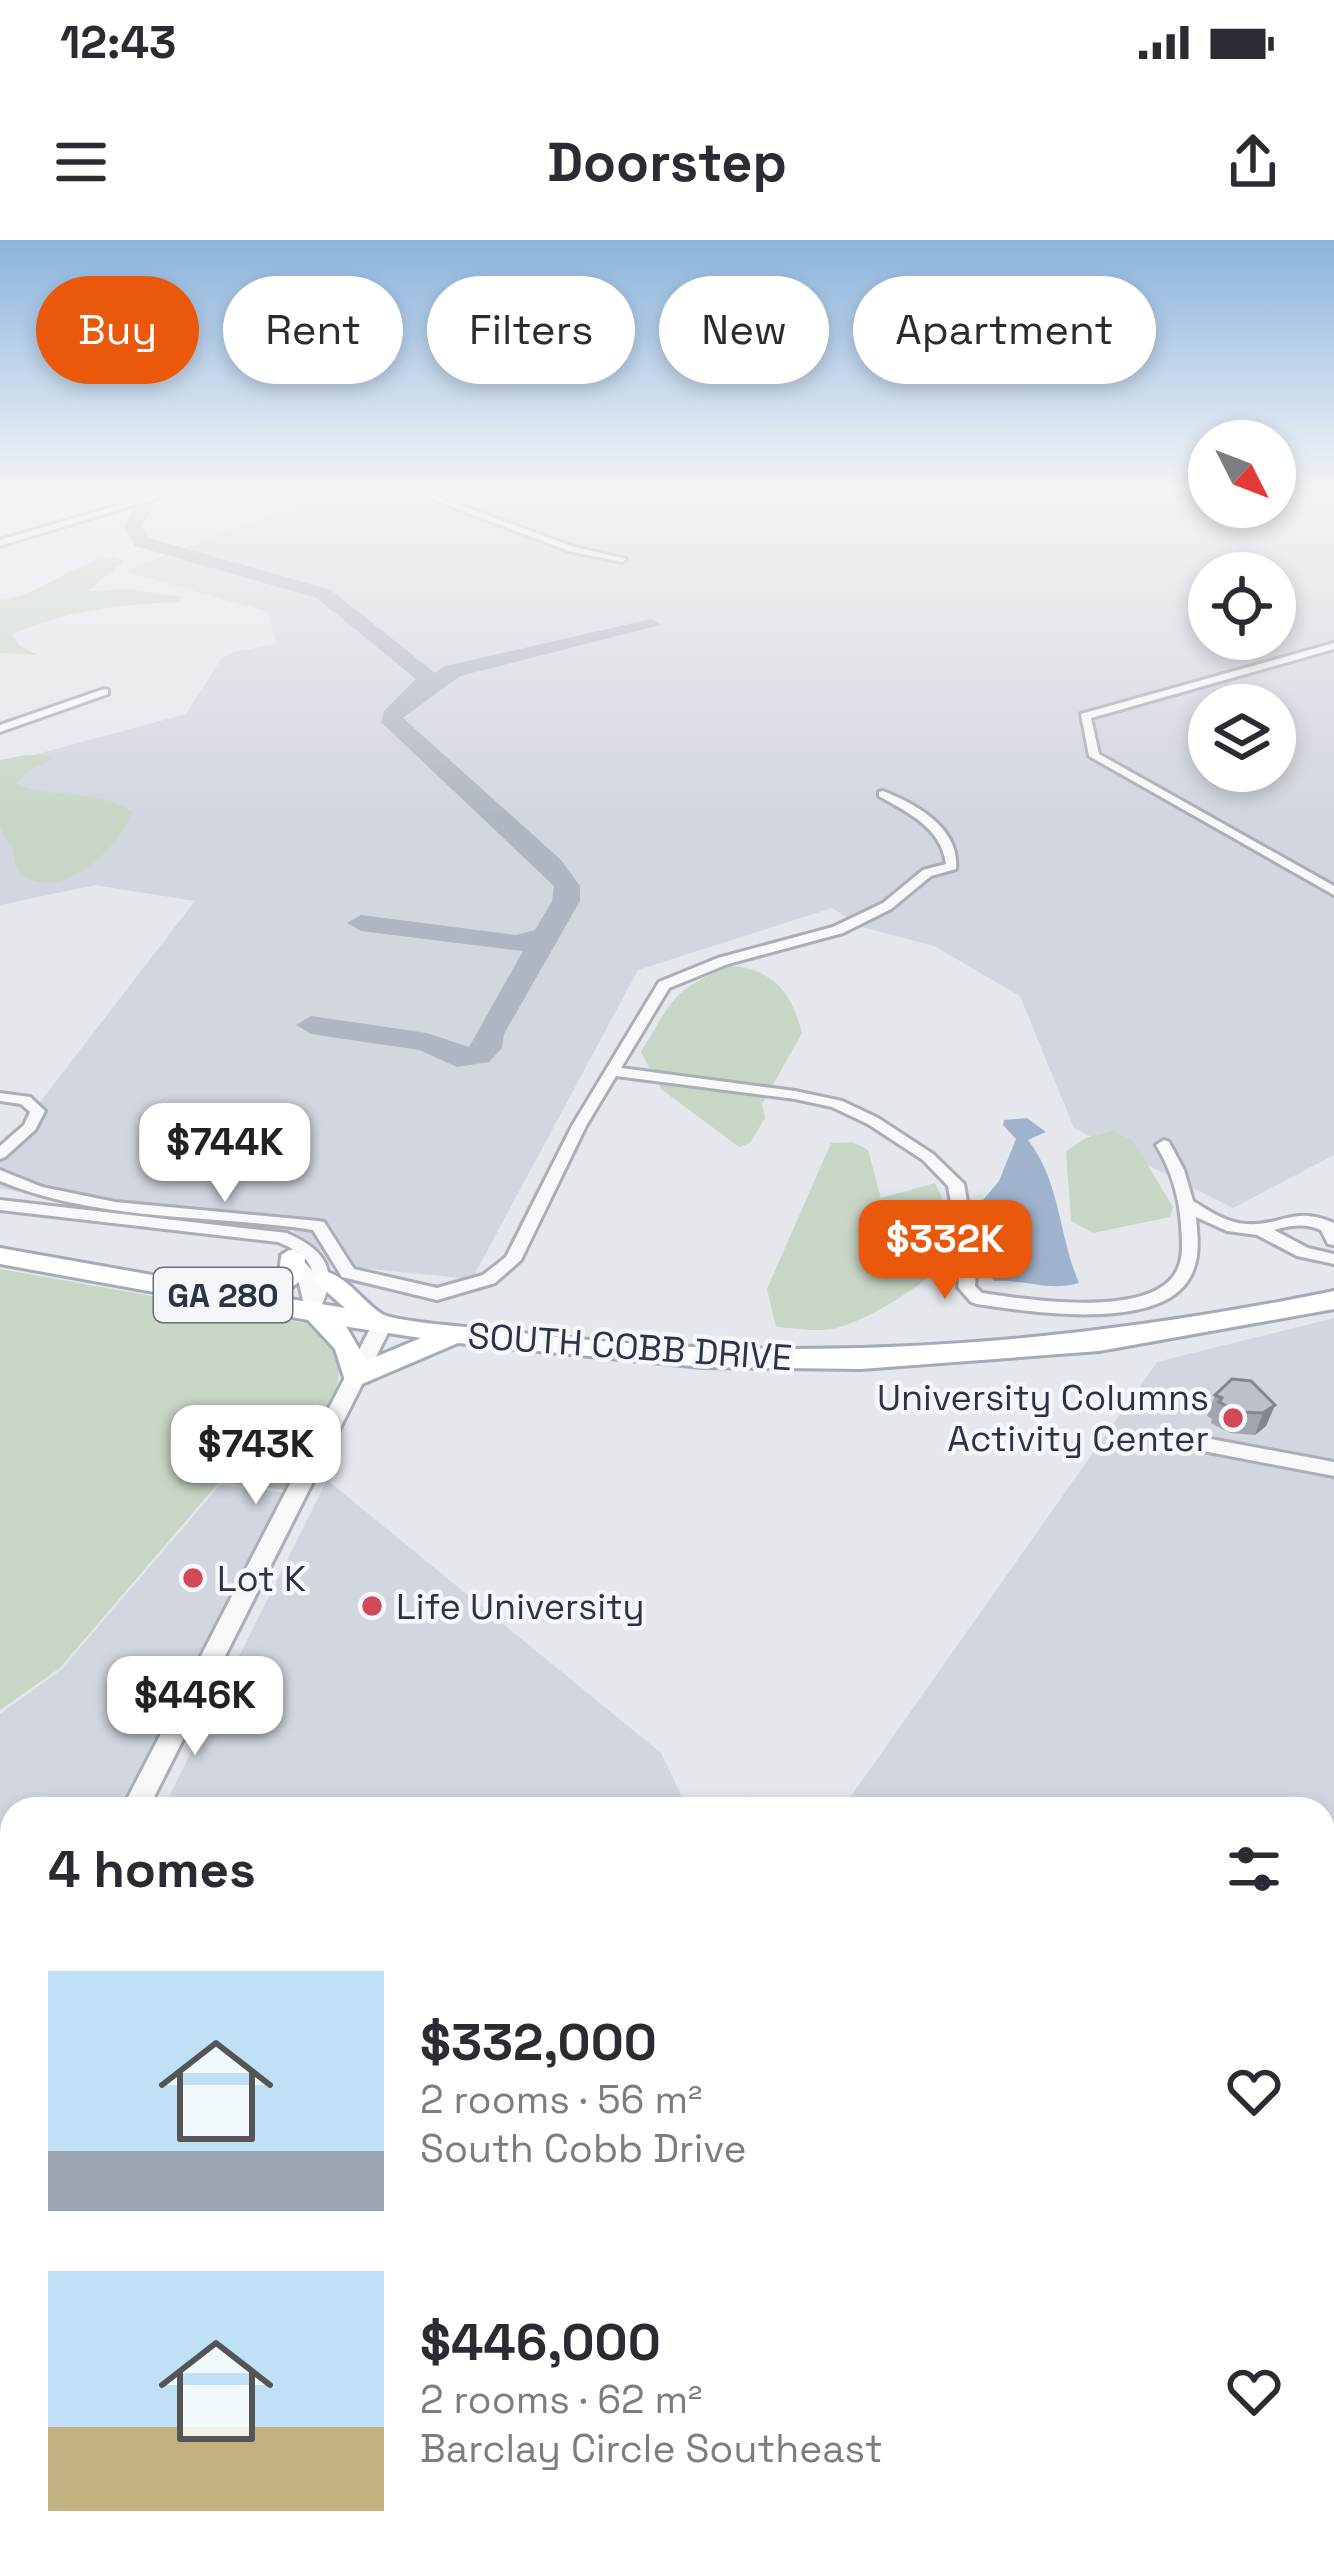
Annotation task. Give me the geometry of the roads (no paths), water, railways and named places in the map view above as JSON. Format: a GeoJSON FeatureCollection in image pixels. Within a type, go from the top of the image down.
{"type":"FeatureCollection","features":[{"type":"Feature","properties":{"kind":"main road","name":"SOUTH COBB DRIVE"},"geometry":{"type":"LineString","coordinates":[[0,1256],[456,1334],[708,1358],[894,1357],[1127,1337],[1334,1300]]}},
{"type":"Feature","properties":{"kind":"main road"},"geometry":{"type":"LineString","coordinates":[[253,1300],[288,1282],[293,1258]]}},
{"type":"Feature","properties":{"kind":"main road"},"geometry":{"type":"LineString","coordinates":[[324,1279],[342,1298],[383,1323]]}},
{"type":"Feature","properties":{"kind":"main road"},"geometry":{"type":"LineString","coordinates":[[312,1309],[351,1352],[355,1377],[409,1350],[456,1334]]}},
{"type":"Feature","properties":{"kind":"street"},"geometry":{"type":"LineString","coordinates":[[1334,646],[1085,716],[1094,756],[1334,891]]}},
{"type":"Feature","properties":{"kind":"street"},"geometry":{"type":"LineString","coordinates":[[0,729],[104,692]]}},
{"type":"Feature","properties":{"kind":"street"},"geometry":{"type":"LineString","coordinates":[[0,1175],[38,1190],[101,1203],[318,1226],[348,1273],[437,1294],[489,1279],[513,1260],[579,1126],[615,1072],[653,998],[675,978],[838,930],[904,895],[927,873],[952,866],[946,840],[930,822],[883,794]]}},
{"type":"Feature","properties":{"kind":"street"},"geometry":{"type":"LineString","coordinates":[[615,1072],[795,1095],[837,1104],[873,1121],[928,1157],[956,1184],[969,1262],[966,1287],[977,1298],[1110,1308],[1159,1298],[1192,1261],[1194,1246],[1180,1170],[1164,1145]]}},
{"type":"Feature","properties":{"kind":"street"},"geometry":{"type":"LineString","coordinates":[[0,1096],[25,1100],[38,1111],[30,1127],[0,1154]]}},
{"type":"Feature","properties":{"kind":"street"},"geometry":{"type":"LineString","coordinates":[[1185,1203],[1212,1220],[1262,1230],[1303,1252],[1334,1259]]}},
{"type":"Feature","properties":{"kind":"street"},"geometry":{"type":"LineString","coordinates":[[0,1205],[288,1240],[318,1262],[324,1279],[312,1309]]}},
{"type":"Feature","properties":{"kind":"street"},"geometry":{"type":"LineString","coordinates":[[1262,1230],[1300,1218],[1328,1227],[1334,1240]]}},
{"type":"Feature","properties":{"kind":"street"},"geometry":{"type":"LineString","coordinates":[[259,1235],[293,1258],[305,1273],[312,1309]]}},
{"type":"Feature","properties":{"kind":"street"},"geometry":{"type":"LineString","coordinates":[[141,1797],[383,1323]]}},
{"type":"Feature","properties":{"kind":"street"},"geometry":{"type":"LineString","coordinates":[[1199,1444],[1334,1469]]}},
{"type":"Feature","properties":{"kind":"water"},"geometry":{"type":"Polygon","coordinates":[[[1027,1118],[1046,1132],[1028,1140],[1047,1174],[1079,1283],[994,1281],[981,1263],[983,1200],[999,1181],[1016,1139],[1004,1120],[1027,1118]]]}},
{"type":"Feature","properties":{"kind":"place","name":"University Columns Activity Center"},"geometry":{"type":"Point","coordinates":[1233,1418]}},
{"type":"Feature","properties":{"kind":"place","name":"Lot K"},"geometry":{"type":"Point","coordinates":[193,1578]}},
{"type":"Feature","properties":{"kind":"place","name":"Life University"},"geometry":{"type":"Point","coordinates":[372,1606]}}]}
